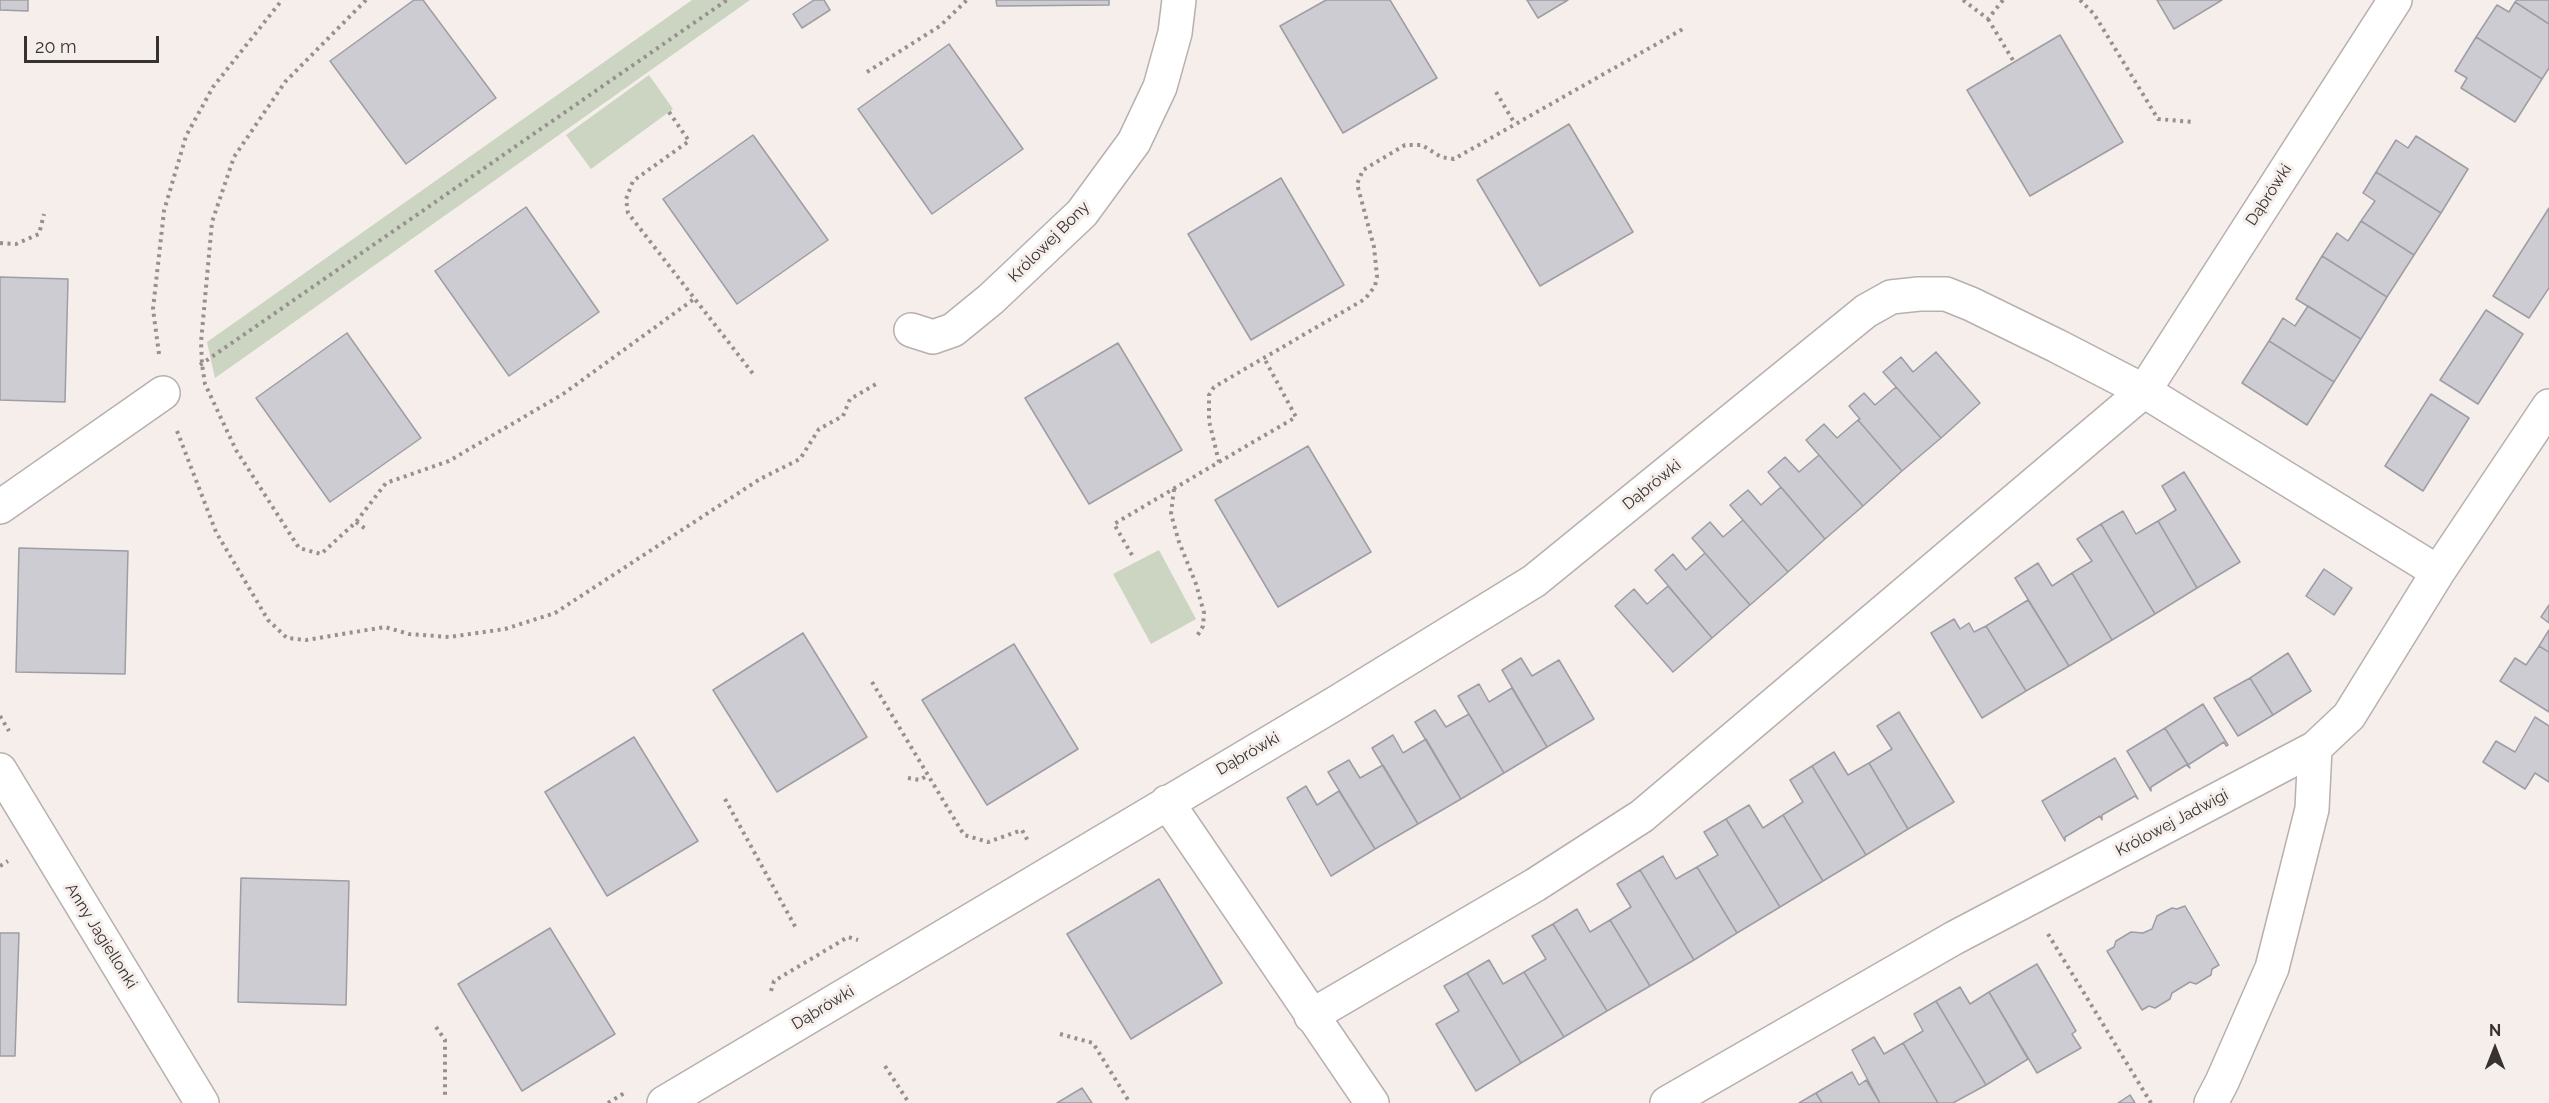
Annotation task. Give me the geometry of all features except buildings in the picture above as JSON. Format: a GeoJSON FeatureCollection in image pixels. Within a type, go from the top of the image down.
{"type":"FeatureCollection","features":[{"type":"Feature","properties":{"kind":"street","name":"Królowej Bony"},"geometry":{"type":"LineString","coordinates":[[911,330],[933,337],[953,330],[991,299],[1082,213],[1134,142],[1156,96],[1175,33],[1179,0]]}},
{"type":"Feature","properties":{"kind":"street","name":"Dąbrówki"},"geometry":{"type":"LineString","coordinates":[[1311,1016],[1535,885],[1642,816],[2144,391],[2395,0]]}},
{"type":"Feature","properties":{"kind":"street","name":"Dąbrówki"},"geometry":{"type":"LineString","coordinates":[[664,1103],[1336,703],[1534,581],[1866,311],[1891,297],[1946,294],[2047,341],[2144,391],[2438,572]]}},
{"type":"Feature","properties":{"kind":"street"},"geometry":{"type":"LineString","coordinates":[[0,507],[164,393]]}},
{"type":"Feature","properties":{"kind":"street","name":"Królowej Jadwigi"},"geometry":{"type":"LineString","coordinates":[[1667,1103],[1954,938],[2315,748],[2349,716],[2438,572],[2549,406]]}},
{"type":"Feature","properties":{"kind":"street"},"geometry":{"type":"LineString","coordinates":[[2211,1103],[2272,968],[2312,809],[2315,748]]}},
{"type":"Feature","properties":{"kind":"street","name":"Anny Jagiellonki"},"geometry":{"type":"LineString","coordinates":[[0,770],[202,1103]]}},
{"type":"Feature","properties":{"kind":"street"},"geometry":{"type":"LineString","coordinates":[[1167,802],[1372,1103]]}},
{"type":"Feature","properties":{"kind":"path"},"geometry":{"type":"LineString","coordinates":[[282,0],[213,87],[186,136],[164,211],[153,309],[164,393],[216,532],[268,620],[287,638],[306,640],[385,627],[409,634],[449,637],[505,628],[555,613],[760,480],[800,459],[819,429],[843,416],[850,399],[876,384]]}},
{"type":"Feature","properties":{"kind":"path"},"geometry":{"type":"LineString","coordinates":[[366,0],[285,82],[234,157],[212,222],[201,342],[206,384],[236,450],[299,548],[321,554],[356,522],[386,483],[449,461],[552,400],[694,299]]}},
{"type":"Feature","properties":{"kind":"path"},"geometry":{"type":"LineString","coordinates":[[202,364],[727,0]]}},
{"type":"Feature","properties":{"kind":"path"},"geometry":{"type":"LineString","coordinates":[[867,72],[940,26],[967,0]]}},
{"type":"Feature","properties":{"kind":"path"},"geometry":{"type":"LineString","coordinates":[[1963,0],[1988,19],[2014,62]]}},
{"type":"Feature","properties":{"kind":"path"},"geometry":{"type":"LineString","coordinates":[[1988,19],[2003,0]]}},
{"type":"Feature","properties":{"kind":"path"},"geometry":{"type":"LineString","coordinates":[[2080,0],[2094,14],[2158,119],[2193,122]]}},
{"type":"Feature","properties":{"kind":"path"},"geometry":{"type":"LineString","coordinates":[[1219,462],[1209,421],[1209,395],[1214,387],[1365,299],[1375,286],[1377,276],[1374,247],[1357,184],[1363,170],[1406,145],[1422,145],[1441,157],[1455,159],[1683,29]]}},
{"type":"Feature","properties":{"kind":"path"},"geometry":{"type":"LineString","coordinates":[[1496,92],[1515,124]]}},
{"type":"Feature","properties":{"kind":"path"},"geometry":{"type":"LineString","coordinates":[[669,112],[689,141],[633,181],[626,199],[628,213],[754,375]]}},
{"type":"Feature","properties":{"kind":"path"},"geometry":{"type":"LineString","coordinates":[[0,243],[16,244],[39,234],[44,214]]}},
{"type":"Feature","properties":{"kind":"path"},"geometry":{"type":"LineString","coordinates":[[1132,555],[1114,524],[1296,417],[1264,358]]}},
{"type":"Feature","properties":{"kind":"path"},"geometry":{"type":"LineString","coordinates":[[1174,488],[1171,514],[1204,613],[1203,626],[1196,638]]}},
{"type":"Feature","properties":{"kind":"path"},"geometry":{"type":"LineString","coordinates":[[356,522],[367,530]]}},
{"type":"Feature","properties":{"kind":"path"},"geometry":{"type":"LineString","coordinates":[[872,682],[964,835],[988,842],[1022,830],[1030,844]]}},
{"type":"Feature","properties":{"kind":"path"},"geometry":{"type":"LineString","coordinates":[[908,778],[920,780],[928,775]]}},
{"type":"Feature","properties":{"kind":"path"},"geometry":{"type":"LineString","coordinates":[[725,799],[797,930]]}},
{"type":"Feature","properties":{"kind":"path"},"geometry":{"type":"LineString","coordinates":[[2027,899],[2151,1103]]}},
{"type":"Feature","properties":{"kind":"path"},"geometry":{"type":"LineString","coordinates":[[436,1027],[445,1041],[445,1096]]}},
{"type":"Feature","properties":{"kind":"path"},"geometry":{"type":"LineString","coordinates":[[1060,1034],[1093,1044],[1130,1103]]}},
{"type":"Feature","properties":{"kind":"path"},"geometry":{"type":"LineString","coordinates":[[885,1066],[909,1103]]}},
{"type":"Feature","properties":{"kind":"green space"},"geometry":{"type":"Polygon","coordinates":[[[692,0],[750,0],[215,378],[207,342],[692,0]]]}},
{"type":"Feature","properties":{"kind":"green space"},"geometry":{"type":"Polygon","coordinates":[[[649,75],[673,109],[591,169],[566,135],[649,75]]]}},
{"type":"Feature","properties":{"kind":"green space"},"geometry":{"type":"Polygon","coordinates":[[[1159,550],[1196,619],[1151,644],[1113,574],[1159,550]]]}}]}
